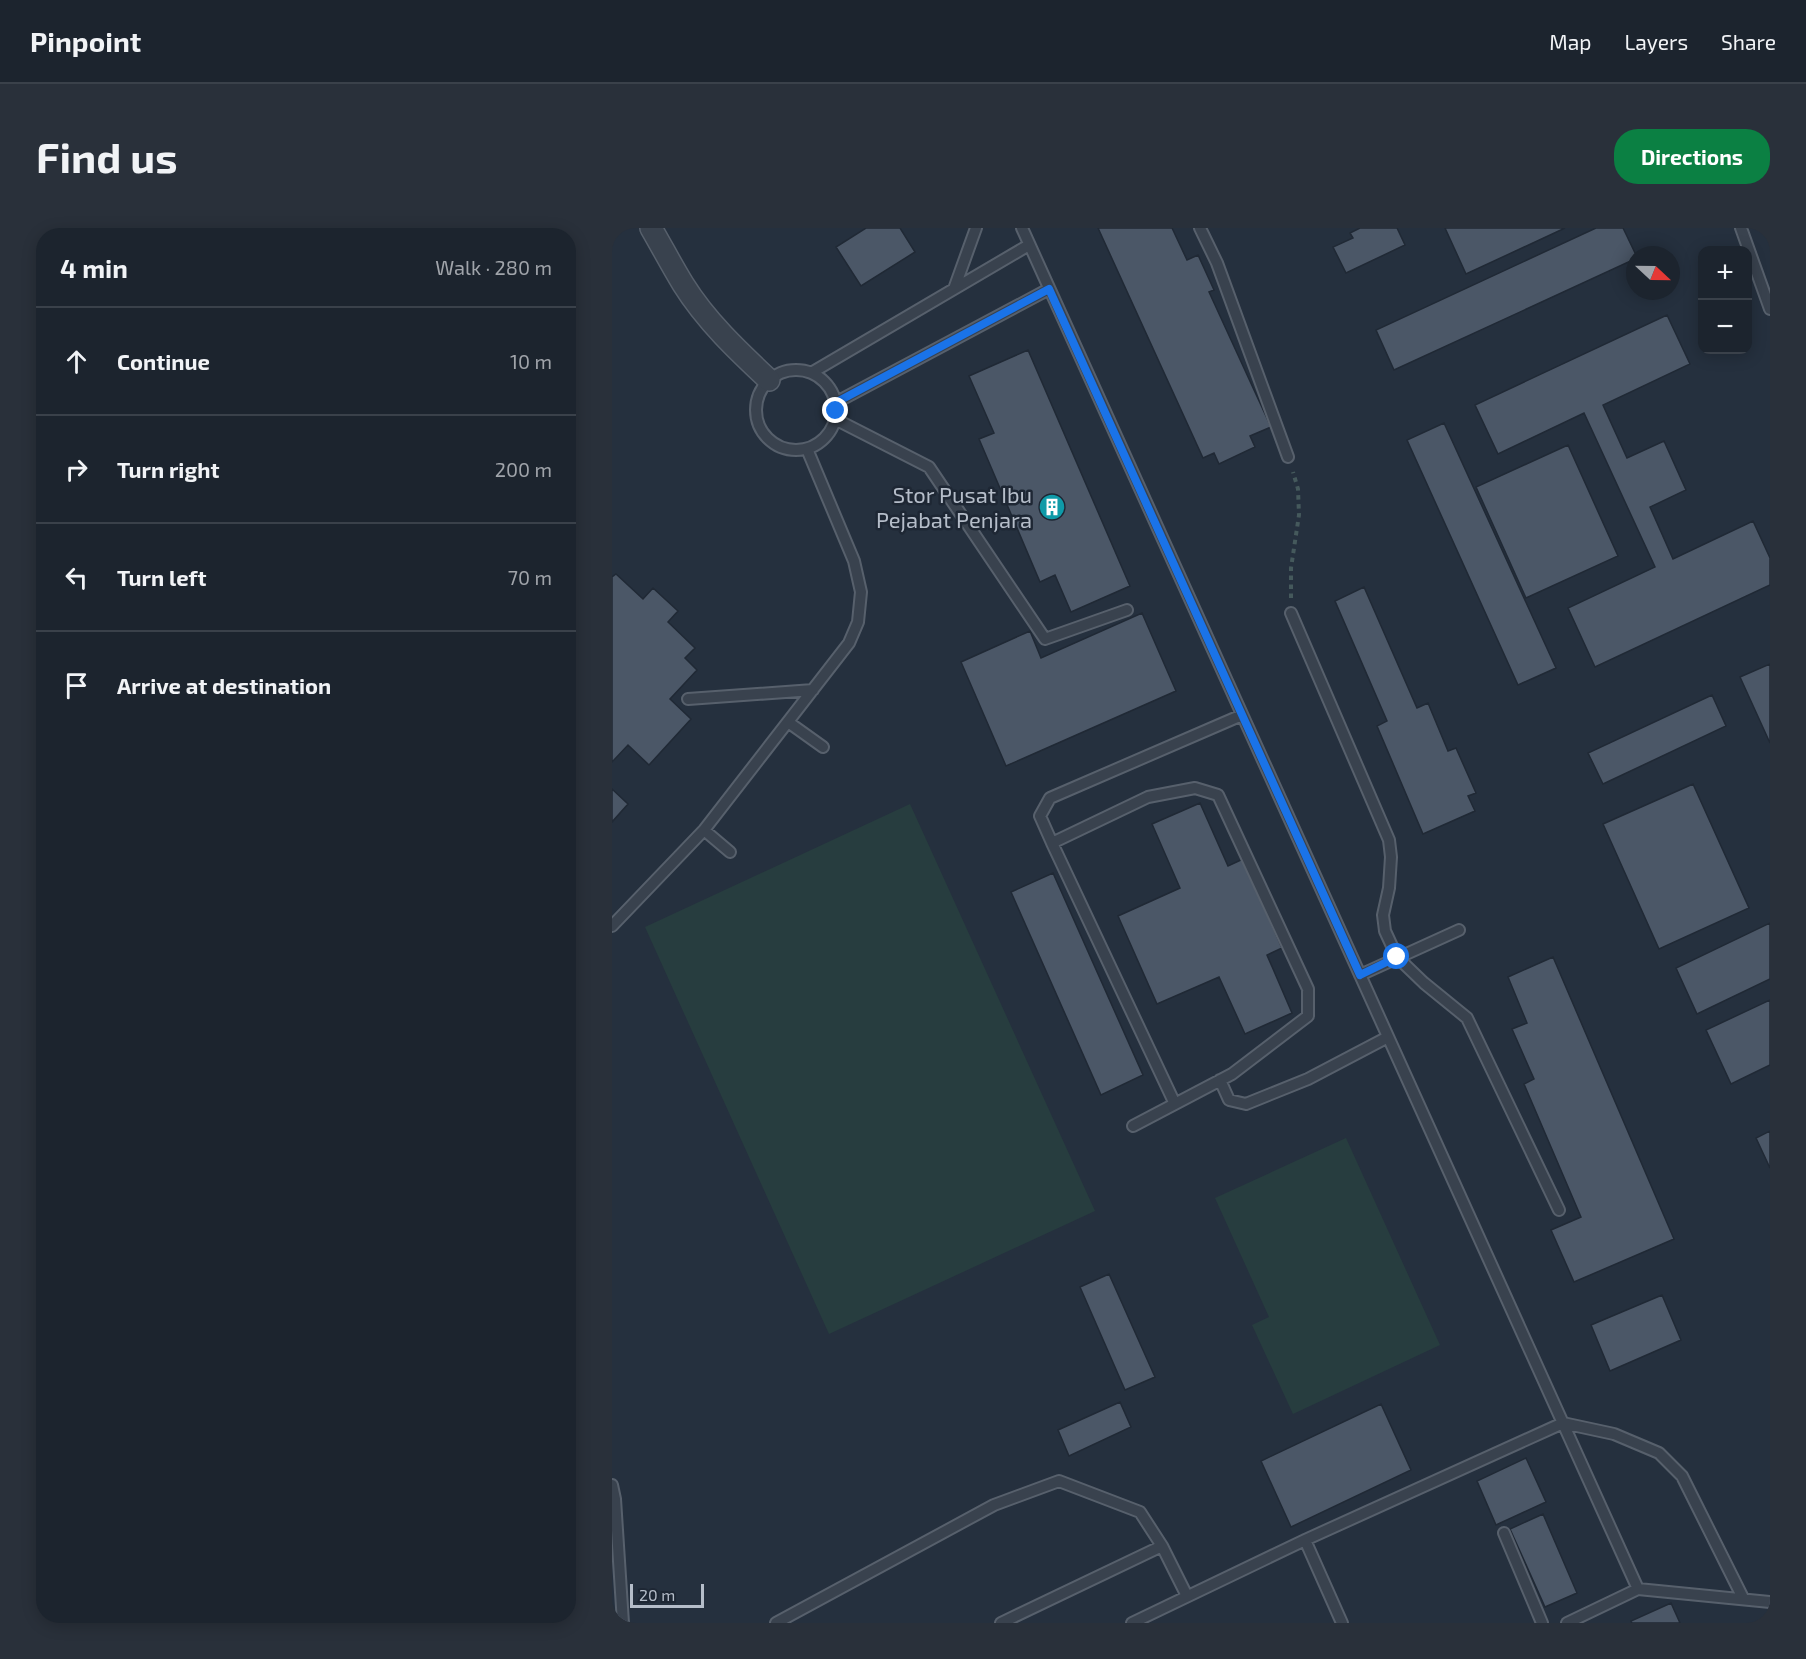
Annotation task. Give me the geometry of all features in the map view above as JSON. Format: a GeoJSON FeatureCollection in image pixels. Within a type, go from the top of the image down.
{"type":"FeatureCollection","features":[{"type":"Feature","properties":{"kind":"street"},"geometry":{"type":"LineString","coordinates":[[651,228],[684,285],[711,321],[732,345],[769,380]]}},
{"type":"Feature","properties":{"kind":"lane"},"geometry":{"type":"LineString","coordinates":[[954,289],[976,228]]}},
{"type":"Feature","properties":{"kind":"lane"},"geometry":{"type":"LineString","coordinates":[[1022,228],[1638,1589]]}},
{"type":"Feature","properties":{"kind":"lane"},"geometry":{"type":"LineString","coordinates":[[1200,228],[1217,263],[1288,457]]}},
{"type":"Feature","properties":{"kind":"lane"},"geometry":{"type":"LineString","coordinates":[[1741,228],[1770,309]]}},
{"type":"Feature","properties":{"kind":"lane"},"geometry":{"type":"LineString","coordinates":[[811,373],[1029,245]]}},
{"type":"Feature","properties":{"kind":"lane"},"geometry":{"type":"LineString","coordinates":[[835,403],[1049,289]]}},
{"type":"Feature","properties":{"kind":"lane"},"geometry":{"type":"LineString","coordinates":[[789,371],[811,373],[831,390],[835,403],[835,418],[826,436],[819,443],[807,449],[793,451],[780,448],[768,440],[760,429],[756,416],[756,402],[769,380],[789,371]]}},
{"type":"Feature","properties":{"kind":"lane"},"geometry":{"type":"LineString","coordinates":[[835,418],[929,467],[1046,639],[1127,610]]}},
{"type":"Feature","properties":{"kind":"lane"},"geometry":{"type":"LineString","coordinates":[[612,926],[704,830],[849,643],[858,622],[861,592],[854,561],[807,449]]}},
{"type":"Feature","properties":{"kind":"lane"},"geometry":{"type":"LineString","coordinates":[[1291,613],[1389,840],[1391,858],[1389,888],[1383,915],[1385,931],[1397,957],[1467,1018],[1559,1210]]}},
{"type":"Feature","properties":{"kind":"lane"},"geometry":{"type":"LineString","coordinates":[[688,699],[813,690]]}},
{"type":"Feature","properties":{"kind":"lane"},"geometry":{"type":"LineString","coordinates":[[1175,1104],[1040,816],[1050,798],[1242,715]]}},
{"type":"Feature","properties":{"kind":"lane"},"geometry":{"type":"LineString","coordinates":[[788,722],[823,747]]}},
{"type":"Feature","properties":{"kind":"lane"},"geometry":{"type":"LineString","coordinates":[[1052,843],[1148,796],[1195,788],[1218,795],[1308,989],[1308,1016],[1232,1074],[1133,1126]]}},
{"type":"Feature","properties":{"kind":"lane"},"geometry":{"type":"LineString","coordinates":[[704,830],[729,852]]}},
{"type":"Feature","properties":{"kind":"lane"},"geometry":{"type":"LineString","coordinates":[[1360,975],[1459,930]]}},
{"type":"Feature","properties":{"kind":"lane"},"geometry":{"type":"LineString","coordinates":[[1220,1080],[1229,1100],[1246,1104],[1308,1079],[1388,1037]]}},
{"type":"Feature","properties":{"kind":"lane"},"geometry":{"type":"LineString","coordinates":[[1132,1623],[1149,1620],[1187,1596],[1563,1422],[1614,1434],[1659,1454],[1682,1476],[1743,1598]]}},
{"type":"Feature","properties":{"kind":"lane"},"geometry":{"type":"LineString","coordinates":[[776,1623],[994,1505],[1059,1481],[1140,1512],[1162,1546],[1187,1596]]}},
{"type":"Feature","properties":{"kind":"lane"},"geometry":{"type":"LineString","coordinates":[[612,1485],[623,1623]]}},
{"type":"Feature","properties":{"kind":"lane"},"geometry":{"type":"LineString","coordinates":[[1504,1533],[1542,1623]]}},
{"type":"Feature","properties":{"kind":"lane"},"geometry":{"type":"LineString","coordinates":[[1305,1540],[1342,1623]]}},
{"type":"Feature","properties":{"kind":"lane"},"geometry":{"type":"LineString","coordinates":[[1001,1623],[1162,1546]]}},
{"type":"Feature","properties":{"kind":"lane"},"geometry":{"type":"LineString","coordinates":[[1567,1623],[1638,1589],[1770,1602]]}},
{"type":"Feature","properties":{"kind":"path"},"geometry":{"type":"LineString","coordinates":[[1288,457],[1298,489],[1299,515],[1291,568],[1291,613]]}},
{"type":"Feature","properties":{"kind":"green space"},"geometry":{"type":"Polygon","coordinates":[[[910,804],[1095,1211],[829,1334],[645,927],[910,804]]]}},
{"type":"Feature","properties":{"kind":"green space"},"geometry":{"type":"Polygon","coordinates":[[[1346,1138],[1440,1345],[1293,1414],[1252,1325],[1269,1317],[1215,1198],[1346,1138]]]}},
{"type":"Feature","properties":{"kind":"building"},"geometry":{"type":"Polygon","coordinates":[[[866,228],[900,228],[915,252],[861,286],[836,247],[866,228]]]}},
{"type":"Feature","properties":{"kind":"building"},"geometry":{"type":"Polygon","coordinates":[[[1098,228],[1172,228],[1187,260],[1198,255],[1214,290],[1209,292],[1271,427],[1250,436],[1255,447],[1219,464],[1214,453],[1203,458],[1098,228]]]}},
{"type":"Feature","properties":{"kind":"building"},"geometry":{"type":"Polygon","coordinates":[[[1360,228],[1397,228],[1405,245],[1346,273],[1333,247],[1353,238],[1350,233],[1360,228]]]}},
{"type":"Feature","properties":{"kind":"building"},"geometry":{"type":"Polygon","coordinates":[[[1445,228],[1565,228],[1466,274],[1445,228]]]}},
{"type":"Feature","properties":{"kind":"building"},"geometry":{"type":"Polygon","coordinates":[[[1596,228],[1623,228],[1632,246],[1626,246],[1626,263],[1394,370],[1376,330],[1596,228]]]}},
{"type":"Feature","properties":{"kind":"building"},"geometry":{"type":"Polygon","coordinates":[[[1667,315],[1690,364],[1603,405],[1627,458],[1664,441],[1686,490],[1650,507],[1673,559],[1753,521],[1770,558],[1770,585],[1595,667],[1568,608],[1655,567],[1584,413],[1498,454],[1475,405],[1667,315]]]}},
{"type":"Feature","properties":{"kind":"building","name":"Stor Pusat Ibu Pejabat Penjara"},"geometry":{"type":"Polygon","coordinates":[[[1028,350],[1130,586],[1071,612],[1055,575],[1040,582],[979,439],[994,433],[969,376],[1028,350]]]}},
{"type":"Feature","properties":{"kind":"building"},"geometry":{"type":"Polygon","coordinates":[[[1444,423],[1556,668],[1518,685],[1407,440],[1444,423]]]}},
{"type":"Feature","properties":{"kind":"building"},"geometry":{"type":"Polygon","coordinates":[[[1568,445],[1618,556],[1526,598],[1476,487],[1568,445]]]}},
{"type":"Feature","properties":{"kind":"building"},"geometry":{"type":"Polygon","coordinates":[[[616,574],[643,599],[653,588],[678,611],[668,622],[695,648],[685,658],[697,670],[670,699],[691,719],[649,765],[628,745],[612,762],[612,577],[616,574]]]}},
{"type":"Feature","properties":{"kind":"building"},"geometry":{"type":"Polygon","coordinates":[[[1364,587],[1417,708],[1428,703],[1448,751],[1456,748],[1476,793],[1468,796],[1475,811],[1423,834],[1377,726],[1387,721],[1335,601],[1364,587]]]}},
{"type":"Feature","properties":{"kind":"building"},"geometry":{"type":"Polygon","coordinates":[[[1142,613],[1176,691],[1006,766],[961,662],[1030,631],[1041,658],[1142,613]]]}},
{"type":"Feature","properties":{"kind":"building"},"geometry":{"type":"Polygon","coordinates":[[[1770,664],[1770,743],[1740,677],[1770,664]]]}},
{"type":"Feature","properties":{"kind":"building"},"geometry":{"type":"Polygon","coordinates":[[[1712,695],[1726,726],[1603,784],[1588,753],[1712,695]]]}},
{"type":"Feature","properties":{"kind":"building"},"geometry":{"type":"Polygon","coordinates":[[[1693,784],[1749,908],[1659,949],[1603,824],[1693,784]]]}},
{"type":"Feature","properties":{"kind":"building"},"geometry":{"type":"Polygon","coordinates":[[[612,789],[628,804],[612,822],[612,789]]]}},
{"type":"Feature","properties":{"kind":"building"},"geometry":{"type":"Polygon","coordinates":[[[1200,803],[1228,866],[1243,859],[1282,948],[1267,955],[1292,1013],[1245,1034],[1219,977],[1157,1004],[1118,916],[1180,888],[1152,824],[1200,803]]]}},
{"type":"Feature","properties":{"kind":"building"},"geometry":{"type":"Polygon","coordinates":[[[1053,873],[1143,1075],[1101,1095],[1011,892],[1053,873]]]}},
{"type":"Feature","properties":{"kind":"building"},"geometry":{"type":"Polygon","coordinates":[[[1770,923],[1770,979],[1697,1014],[1676,968],[1770,923]]]}},
{"type":"Feature","properties":{"kind":"building"},"geometry":{"type":"Polygon","coordinates":[[[1553,957],[1674,1239],[1574,1282],[1551,1230],[1581,1217],[1524,1084],[1534,1079],[1512,1029],[1527,1023],[1508,977],[1553,957]]]}},
{"type":"Feature","properties":{"kind":"building"},"geometry":{"type":"Polygon","coordinates":[[[1770,1000],[1770,1065],[1731,1084],[1706,1030],[1770,1000]]]}},
{"type":"Feature","properties":{"kind":"building"},"geometry":{"type":"Polygon","coordinates":[[[1770,1131],[1770,1168],[1756,1138],[1770,1131]]]}},
{"type":"Feature","properties":{"kind":"building"},"geometry":{"type":"Polygon","coordinates":[[[1109,1274],[1155,1377],[1125,1390],[1080,1287],[1109,1274]]]}},
{"type":"Feature","properties":{"kind":"building"},"geometry":{"type":"Polygon","coordinates":[[[1662,1295],[1681,1340],[1610,1371],[1591,1325],[1662,1295]]]}},
{"type":"Feature","properties":{"kind":"building"},"geometry":{"type":"Polygon","coordinates":[[[1120,1402],[1131,1427],[1069,1456],[1058,1430],[1120,1402]]]}},
{"type":"Feature","properties":{"kind":"building"},"geometry":{"type":"Polygon","coordinates":[[[1381,1404],[1411,1470],[1291,1527],[1261,1461],[1381,1404]]]}},
{"type":"Feature","properties":{"kind":"building"},"geometry":{"type":"Polygon","coordinates":[[[1526,1458],[1546,1502],[1496,1525],[1477,1481],[1526,1458]]]}},
{"type":"Feature","properties":{"kind":"building"},"geometry":{"type":"Polygon","coordinates":[[[1543,1514],[1577,1593],[1545,1607],[1510,1529],[1543,1514]]]}},
{"type":"Feature","properties":{"kind":"building"},"geometry":{"type":"Polygon","coordinates":[[[1671,1603],[1680,1623],[1632,1623],[1631,1621],[1671,1603]]]}},
{"type":"Feature","properties":{"kind":"place","name":"Stor Pusat Ibu Pejabat Penjara"},"geometry":{"type":"Point","coordinates":[1052,507]}},
{"type":"Feature","properties":{"kind":"route"},"geometry":{"type":"LineString","coordinates":[[836,411],[835,403],[1049,289],[1360,975],[1397,957]]}}]}
